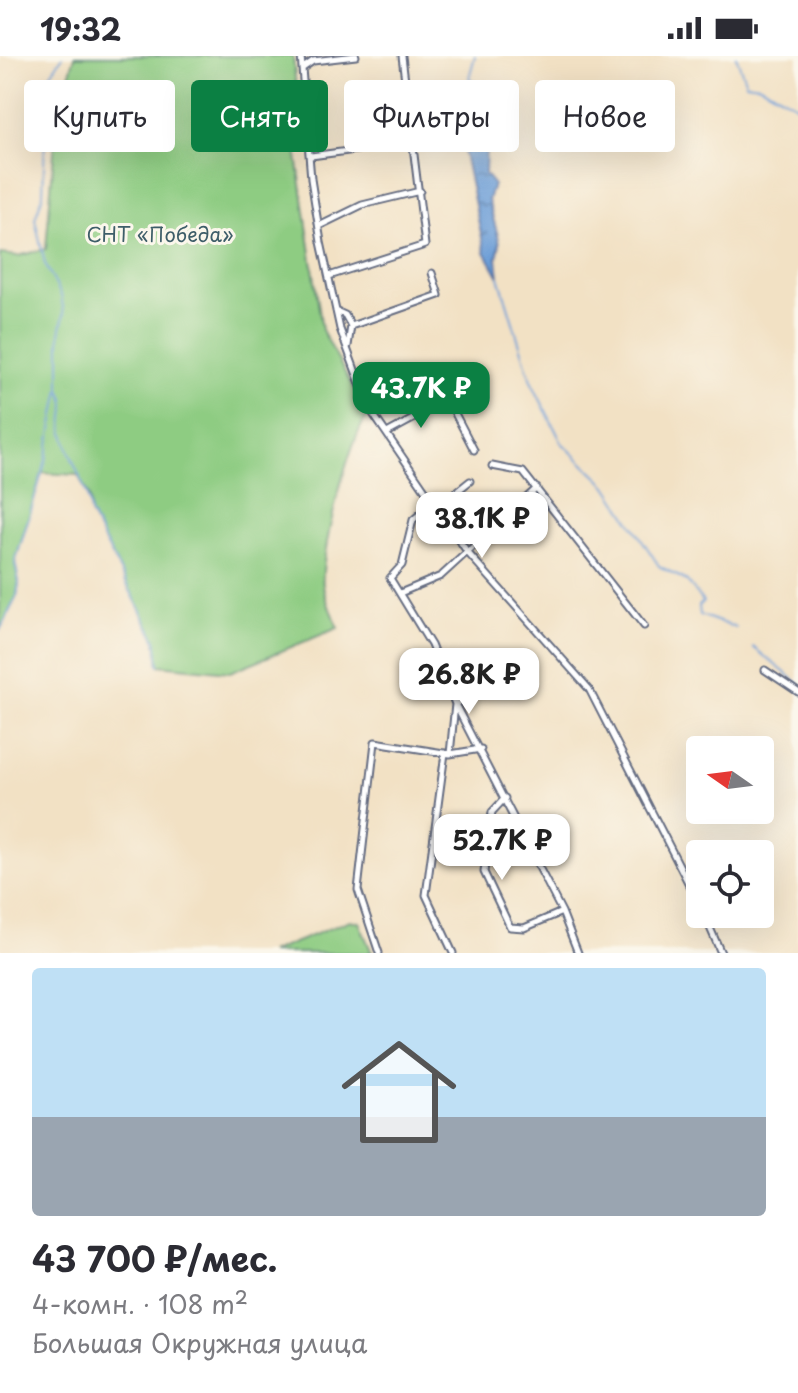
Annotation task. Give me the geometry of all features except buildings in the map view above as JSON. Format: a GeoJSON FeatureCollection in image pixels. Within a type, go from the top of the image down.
{"type":"FeatureCollection","features":[{"type":"Feature","properties":{"kind":"street"},"geometry":{"type":"LineString","coordinates":[[301,56],[319,226],[336,311],[369,408],[468,553],[589,689],[686,879]]}},
{"type":"Feature","properties":{"kind":"street"},"geometry":{"type":"LineString","coordinates":[[302,68],[313,61],[356,56]]}},
{"type":"Feature","properties":{"kind":"street"},"geometry":{"type":"LineString","coordinates":[[402,56],[406,80]]}},
{"type":"Feature","properties":{"kind":"street"},"geometry":{"type":"LineString","coordinates":[[311,156],[344,152]]}},
{"type":"Feature","properties":{"kind":"street"},"geometry":{"type":"LineString","coordinates":[[329,276],[425,245],[416,152]]}},
{"type":"Feature","properties":{"kind":"street"},"geometry":{"type":"LineString","coordinates":[[319,226],[362,205],[420,191]]}},
{"type":"Feature","properties":{"kind":"street"},"geometry":{"type":"LineString","coordinates":[[351,326],[439,295],[432,273]]}},
{"type":"Feature","properties":{"kind":"street"},"geometry":{"type":"LineString","coordinates":[[336,311],[345,315],[351,326],[348,347]]}},
{"type":"Feature","properties":{"kind":"street"},"geometry":{"type":"LineString","coordinates":[[387,433],[448,400],[474,450]]}},
{"type":"Feature","properties":{"kind":"street"},"geometry":{"type":"LineString","coordinates":[[492,466],[523,472],[644,626]]}},
{"type":"Feature","properties":{"kind":"street"},"geometry":{"type":"LineString","coordinates":[[470,481],[413,520],[402,565],[390,578],[431,645],[455,704],[481,749],[562,912],[578,953]]}},
{"type":"Feature","properties":{"kind":"street"},"geometry":{"type":"LineString","coordinates":[[400,593],[441,576],[537,488]]}},
{"type":"Feature","properties":{"kind":"street"},"geometry":{"type":"LineString","coordinates":[[765,670],[798,692]]}},
{"type":"Feature","properties":{"kind":"street"},"geometry":{"type":"LineString","coordinates":[[455,704],[494,682]]}},
{"type":"Feature","properties":{"kind":"street"},"geometry":{"type":"LineString","coordinates":[[453,953],[426,895],[455,704]]}},
{"type":"Feature","properties":{"kind":"street"},"geometry":{"type":"LineString","coordinates":[[379,953],[358,890],[375,742],[447,753],[481,749]]}},
{"type":"Feature","properties":{"kind":"street"},"geometry":{"type":"LineString","coordinates":[[505,798],[492,812],[484,872],[499,910],[510,927],[524,928],[562,912]]}},
{"type":"Feature","properties":{"kind":"street"},"geometry":{"type":"LineString","coordinates":[[710,928],[721,953]]}},
{"type":"Feature","properties":{"kind":"green space","name":"СНТ «Победа»"},"geometry":{"type":"Polygon","coordinates":[[[75,56],[293,56],[295,80],[191,80],[191,152],[296,152],[322,330],[357,395],[359,409],[367,417],[344,472],[330,526],[323,571],[327,602],[338,628],[230,672],[159,665],[156,640],[90,513],[89,497],[78,475],[42,473],[15,563],[19,582],[17,596],[0,630],[0,254],[18,256],[46,249],[54,152],[175,152],[175,80],[68,80],[75,56]]]}},
{"type":"Feature","properties":{"kind":"green space"},"geometry":{"type":"Polygon","coordinates":[[[350,920],[359,922],[372,953],[269,953],[350,920]]]}},
{"type":"Feature","properties":{"kind":"water"},"geometry":{"type":"Polygon","coordinates":[[[464,152],[486,152],[485,174],[493,184],[488,200],[500,243],[497,258],[499,277],[485,252],[464,152]]]}},
{"type":"Feature","properties":{"kind":"waterway"},"geometry":{"type":"LineString","coordinates":[[0,630],[17,596],[19,582],[15,563],[46,460],[60,389],[60,333],[64,314],[61,295],[45,264],[35,219],[43,194],[47,79],[63,56]]}},
{"type":"Feature","properties":{"kind":"waterway"},"geometry":{"type":"LineString","coordinates":[[472,80],[469,78],[475,56]]}},
{"type":"Feature","properties":{"kind":"waterway"},"geometry":{"type":"LineString","coordinates":[[736,56],[746,83],[760,85],[798,106]]}},
{"type":"Feature","properties":{"kind":"waterway"},"geometry":{"type":"LineString","coordinates":[[499,277],[531,381],[562,443],[607,486],[659,566],[687,581],[703,602],[699,606],[700,615],[736,628]]}},
{"type":"Feature","properties":{"kind":"waterway"},"geometry":{"type":"LineString","coordinates":[[60,390],[65,406],[63,427],[66,443],[86,493],[90,513],[156,640],[159,665]]}},
{"type":"Feature","properties":{"kind":"waterway"},"geometry":{"type":"LineString","coordinates":[[753,647],[798,683]]}}]}
